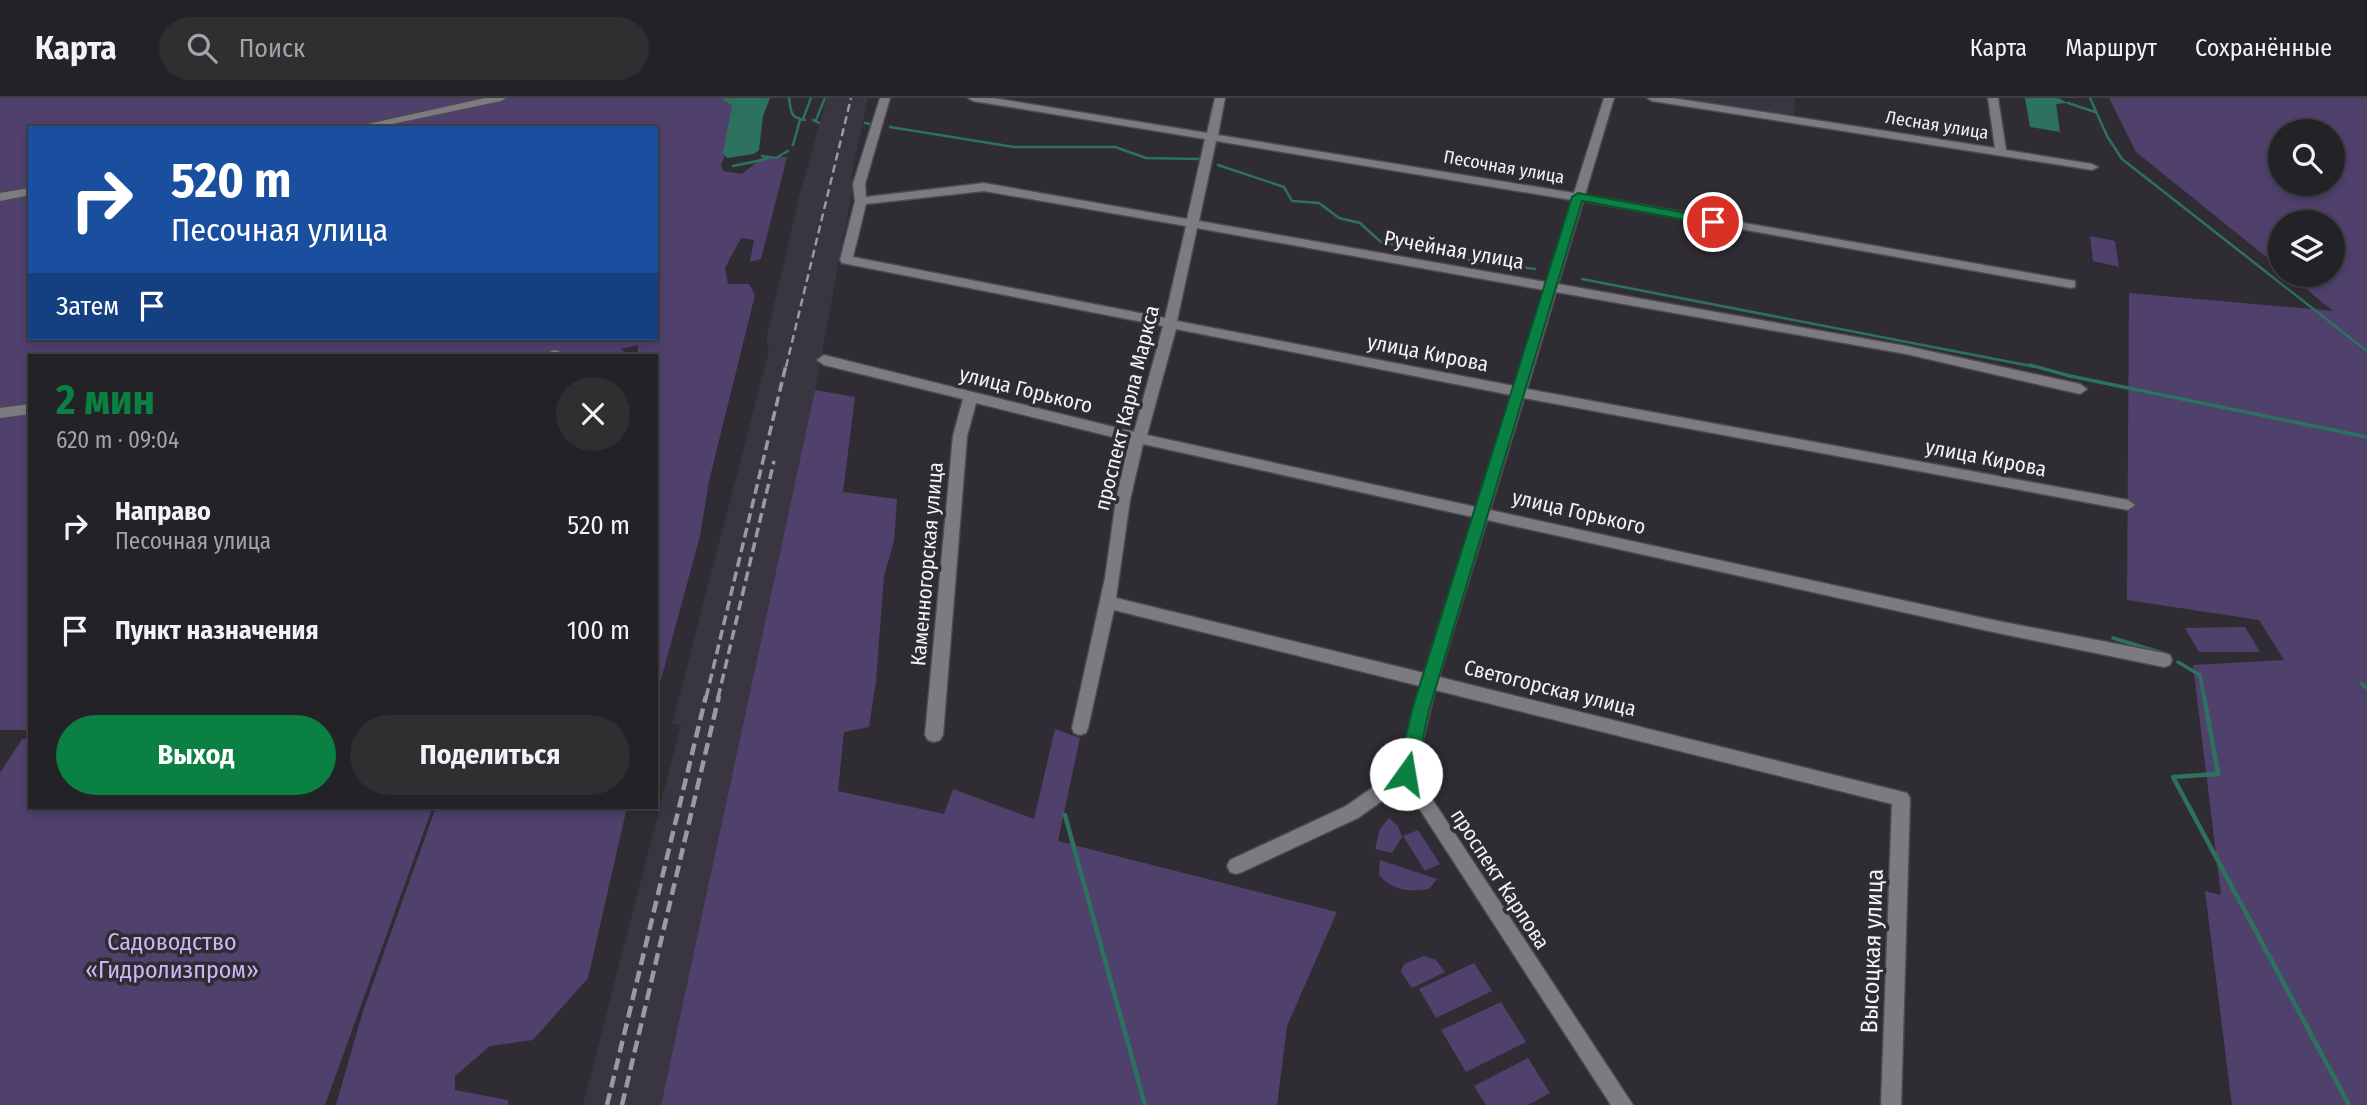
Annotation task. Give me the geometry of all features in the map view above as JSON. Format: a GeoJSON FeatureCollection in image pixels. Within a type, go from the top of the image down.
{"type":"FeatureCollection","features":[{"type":"Feature","properties":{"kind":"street"},"geometry":{"type":"LineString","coordinates":[[365,126],[501,98]]}},
{"type":"Feature","properties":{"kind":"street"},"geometry":{"type":"LineString","coordinates":[[861,201],[859,184],[885,98]]}},
{"type":"Feature","properties":{"kind":"street","name":"Песочная улица"},"geometry":{"type":"LineString","coordinates":[[973,98],[1578,197],[2071,284]]}},
{"type":"Feature","properties":{"kind":"street","name":"проспект Карла Маркса"},"geometry":{"type":"LineString","coordinates":[[1080,728],[1113,578],[1123,500],[1137,439],[1142,432],[1170,325],[1220,98]]}},
{"type":"Feature","properties":{"kind":"street"},"geometry":{"type":"LineString","coordinates":[[1237,866],[1352,812],[1406,774],[1430,681],[1609,98]]}},
{"type":"Feature","properties":{"kind":"street","name":"Лесная улица"},"geometry":{"type":"LineString","coordinates":[[1652,98],[2092,167]]}},
{"type":"Feature","properties":{"kind":"street"},"geometry":{"type":"LineString","coordinates":[[1993,98],[2001,152]]}},
{"type":"Feature","properties":{"kind":"street","name":"Ручейная улица"},"geometry":{"type":"LineString","coordinates":[[861,201],[984,187],[1906,350],[2080,389]]}},
{"type":"Feature","properties":{"kind":"street"},"geometry":{"type":"LineString","coordinates":[[0,197],[28,191]]}},
{"type":"Feature","properties":{"kind":"street","name":"улица Кирова"},"geometry":{"type":"LineString","coordinates":[[861,201],[846,260],[1519,392],[2128,506]]}},
{"type":"Feature","properties":{"kind":"street","name":"улица Горького"},"geometry":{"type":"LineString","coordinates":[[824,360],[1137,439],[1482,512],[1993,626],[2164,660]]}},
{"type":"Feature","properties":{"kind":"street","name":"Каменногорская улица"},"geometry":{"type":"LineString","coordinates":[[934,734],[960,436],[970,398]]}},
{"type":"Feature","properties":{"kind":"street"},"geometry":{"type":"LineString","coordinates":[[0,413],[28,409]]}},
{"type":"Feature","properties":{"kind":"street","name":"Светогорская улица"},"geometry":{"type":"LineString","coordinates":[[1107,602],[1901,798]]}},
{"type":"Feature","properties":{"kind":"street","name":"проспект Карпова"},"geometry":{"type":"LineString","coordinates":[[1406,774],[1623,1105]]}},
{"type":"Feature","properties":{"kind":"street","name":"Высоцкая улица"},"geometry":{"type":"LineString","coordinates":[[1891,1105],[1901,798]]}},
{"type":"Feature","properties":{"kind":"shaded area"},"geometry":{"type":"Polygon","coordinates":[[[722,98],[770,98],[763,116],[759,150],[754,154],[727,158],[723,153],[732,106],[722,98]]]}},
{"type":"Feature","properties":{"kind":"shaded area"},"geometry":{"type":"Polygon","coordinates":[[[827,98],[868,98],[851,177],[854,181],[815,390],[661,1105],[583,1105],[681,725],[672,724],[769,351],[766,340],[799,197],[827,98]]]}},
{"type":"Feature","properties":{"kind":"shaded area"},"geometry":{"type":"Polygon","coordinates":[[[1676,98],[1795,98],[1794,117],[1676,98]]]}},
{"type":"Feature","properties":{"kind":"shaded area"},"geometry":{"type":"Polygon","coordinates":[[[2025,98],[2058,98],[2068,103],[2056,104],[2060,132],[2030,127],[2025,98]]]}},
{"type":"Feature","properties":{"kind":"green space"},"geometry":{"type":"Polygon","coordinates":[[[0,98],[747,98],[721,165],[723,171],[742,174],[763,157],[787,157],[761,259],[750,262],[754,240],[741,238],[725,268],[728,284],[749,284],[755,295],[709,481],[700,536],[658,691],[658,354],[638,354],[638,345],[621,349],[628,354],[28,354],[28,730],[0,730],[0,98]]]}},
{"type":"Feature","properties":{"kind":"green space"},"geometry":{"type":"Polygon","coordinates":[[[2109,98],[2367,98],[2367,1105],[2232,1105],[2205,891],[2221,895],[2193,665],[2284,660],[2259,620],[2127,600],[2129,293],[2333,311],[2304,287],[2345,287],[2345,210],[2268,210],[2268,258],[2136,152],[2109,98]]]}},
{"type":"Feature","properties":{"kind":"green space"},"geometry":{"type":"Polygon","coordinates":[[[2090,236],[2115,241],[2119,267],[2093,261],[2090,236]]]}},
{"type":"Feature","properties":{"kind":"green space"},"geometry":{"type":"Polygon","coordinates":[[[815,390],[855,397],[843,492],[897,499],[894,541],[884,576],[876,681],[869,727],[844,732],[838,791],[944,814],[953,789],[1034,819],[1055,729],[1080,738],[1058,841],[1337,912],[1287,1026],[1277,1105],[661,1105],[815,390]]]}},
{"type":"Feature","properties":{"kind":"green space"},"geometry":{"type":"Polygon","coordinates":[[[2245,627],[2260,652],[2199,652],[2185,628],[2245,627]]]}},
{"type":"Feature","properties":{"kind":"green space","name":"Садоводство «Гидролизпром»"},"geometry":{"type":"Polygon","coordinates":[[[22,739],[28,739],[28,809],[432,809],[325,1105],[0,1105],[0,773],[22,739]]]}},
{"type":"Feature","properties":{"kind":"green space"},"geometry":{"type":"Polygon","coordinates":[[[627,809],[588,978],[533,1040],[490,1046],[455,1076],[455,1090],[508,1100],[508,1105],[336,1105],[363,1011],[435,810],[627,809]]]}},
{"type":"Feature","properties":{"kind":"green space"},"geometry":{"type":"Polygon","coordinates":[[[1389,818],[1398,826],[1402,837],[1392,853],[1375,849],[1380,829],[1389,818]]]}},
{"type":"Feature","properties":{"kind":"green space"},"geometry":{"type":"Polygon","coordinates":[[[1418,830],[1440,864],[1425,871],[1403,836],[1418,830]]]}},
{"type":"Feature","properties":{"kind":"green space"},"geometry":{"type":"Polygon","coordinates":[[[1380,860],[1437,879],[1429,889],[1408,890],[1396,887],[1379,875],[1380,860]]]}},
{"type":"Feature","properties":{"kind":"green space"},"geometry":{"type":"Polygon","coordinates":[[[1424,956],[1436,960],[1445,972],[1412,988],[1401,972],[1404,964],[1424,956]]]}},
{"type":"Feature","properties":{"kind":"green space"},"geometry":{"type":"Polygon","coordinates":[[[1474,963],[1492,991],[1436,1018],[1419,989],[1474,963]]]}},
{"type":"Feature","properties":{"kind":"green space"},"geometry":{"type":"Polygon","coordinates":[[[1501,1002],[1526,1042],[1466,1072],[1441,1030],[1501,1002]]]}},
{"type":"Feature","properties":{"kind":"green space"},"geometry":{"type":"Polygon","coordinates":[[[1528,1058],[1550,1093],[1528,1105],[1486,1105],[1474,1086],[1528,1058]]]}},
{"type":"Feature","properties":{"kind":"waterway"},"geometry":{"type":"LineString","coordinates":[[789,98],[792,114],[805,120]]}},
{"type":"Feature","properties":{"kind":"waterway"},"geometry":{"type":"LineString","coordinates":[[803,119],[811,98]]}},
{"type":"Feature","properties":{"kind":"waterway"},"geometry":{"type":"LineString","coordinates":[[816,120],[825,98]]}},
{"type":"Feature","properties":{"kind":"waterway"},"geometry":{"type":"LineString","coordinates":[[2090,98],[2107,136],[2122,159],[2367,351]]}},
{"type":"Feature","properties":{"kind":"waterway"},"geometry":{"type":"LineString","coordinates":[[2068,103],[2095,112]]}},
{"type":"Feature","properties":{"kind":"waterway"},"geometry":{"type":"LineString","coordinates":[[793,145],[800,120]]}},
{"type":"Feature","properties":{"kind":"waterway"},"geometry":{"type":"LineString","coordinates":[[813,120],[819,123]]}},
{"type":"Feature","properties":{"kind":"waterway"},"geometry":{"type":"LineString","coordinates":[[865,123],[870,124]]}},
{"type":"Feature","properties":{"kind":"waterway"},"geometry":{"type":"LineString","coordinates":[[890,127],[1014,147],[1115,147],[1146,158],[1199,159]]}},
{"type":"Feature","properties":{"kind":"waterway"},"geometry":{"type":"LineString","coordinates":[[762,156],[776,158],[788,151]]}},
{"type":"Feature","properties":{"kind":"waterway"},"geometry":{"type":"LineString","coordinates":[[733,166],[767,159]]}},
{"type":"Feature","properties":{"kind":"waterway"},"geometry":{"type":"LineString","coordinates":[[1218,165],[1284,187],[1292,201],[1319,203],[1339,218],[1360,223],[1381,242],[1469,260],[1535,269]]}},
{"type":"Feature","properties":{"kind":"waterway"},"geometry":{"type":"LineString","coordinates":[[1582,279],[2036,367]]}},
{"type":"Feature","properties":{"kind":"waterway"},"geometry":{"type":"LineString","coordinates":[[2030,365],[2070,376],[2367,437]]}},
{"type":"Feature","properties":{"kind":"waterway"},"geometry":{"type":"LineString","coordinates":[[2113,638],[2166,654]]}},
{"type":"Feature","properties":{"kind":"waterway"},"geometry":{"type":"LineString","coordinates":[[2178,662],[2200,675],[2204,698]]}},
{"type":"Feature","properties":{"kind":"waterway"},"geometry":{"type":"LineString","coordinates":[[2361,683],[2367,689]]}},
{"type":"Feature","properties":{"kind":"waterway"},"geometry":{"type":"LineString","coordinates":[[2204,696],[2218,774],[2173,777],[2349,1105]]}},
{"type":"Feature","properties":{"kind":"waterway"},"geometry":{"type":"LineString","coordinates":[[1065,815],[1145,1105]]}},
{"type":"Feature","properties":{"kind":"railway"},"geometry":{"type":"LineString","coordinates":[[786,367],[851,98]]}},
{"type":"Feature","properties":{"kind":"railway"},"geometry":{"type":"LineString","coordinates":[[706,698],[786,365]]}},
{"type":"Feature","properties":{"kind":"railway"},"geometry":{"type":"LineString","coordinates":[[718,698],[774,461]]}},
{"type":"Feature","properties":{"kind":"railway"},"geometry":{"type":"LineString","coordinates":[[607,1105],[706,696]]}},
{"type":"Feature","properties":{"kind":"railway"},"geometry":{"type":"LineString","coordinates":[[622,1105],[719,696]]}},
{"type":"Feature","properties":{"kind":"route"},"geometry":{"type":"LineString","coordinates":[[1406,774],[1421,710],[1578,197],[1713,222]]}}]}
